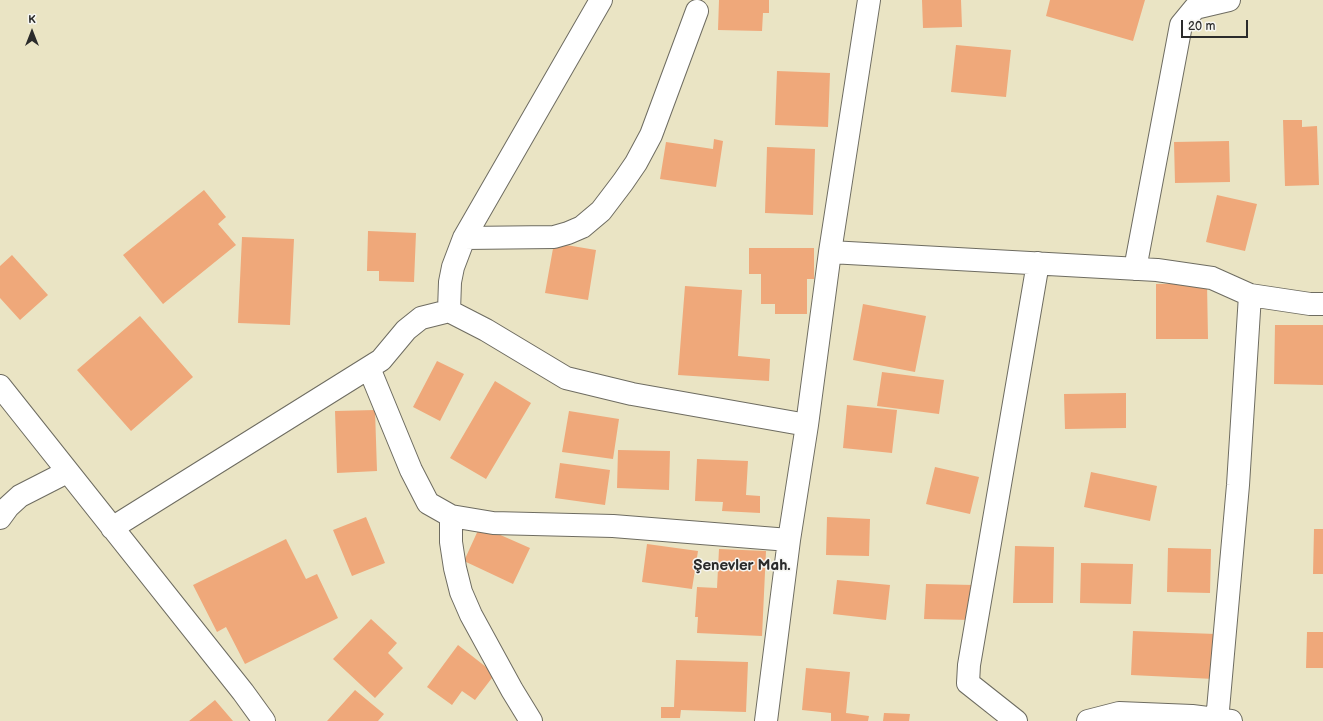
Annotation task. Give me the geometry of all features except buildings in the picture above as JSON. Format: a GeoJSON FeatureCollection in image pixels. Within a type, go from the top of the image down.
{"type":"FeatureCollection","features":[{"type":"Feature","properties":{"kind":"street"},"geometry":{"type":"LineString","coordinates":[[449,311],[450,282],[453,267],[464,238],[601,0]]}},
{"type":"Feature","properties":{"kind":"street"},"geometry":{"type":"LineString","coordinates":[[766,721],[789,540],[807,425],[830,252],[869,0]]}},
{"type":"Feature","properties":{"kind":"street"},"geometry":{"type":"LineString","coordinates":[[1135,269],[1181,25],[1195,8],[1229,0]]}},
{"type":"Feature","properties":{"kind":"street"},"geometry":{"type":"LineString","coordinates":[[464,238],[554,237],[582,227],[601,211],[636,163],[651,135],[697,11]]}},
{"type":"Feature","properties":{"kind":"street"},"geometry":{"type":"LineString","coordinates":[[830,252],[1157,270],[1212,278],[1250,296],[1310,304],[1323,304]]}},
{"type":"Feature","properties":{"kind":"street"},"geometry":{"type":"LineString","coordinates":[[1016,721],[968,683],[969,665],[1038,264]]}},
{"type":"Feature","properties":{"kind":"street"},"geometry":{"type":"LineString","coordinates":[[1088,721],[1118,713],[1192,716],[1222,720],[1250,296]]}},
{"type":"Feature","properties":{"kind":"street"},"geometry":{"type":"LineString","coordinates":[[112,528],[381,360],[406,330],[421,318],[449,311],[486,330],[566,378],[632,394],[807,425]]}},
{"type":"Feature","properties":{"kind":"street"},"geometry":{"type":"LineString","coordinates":[[369,368],[411,470],[428,502],[451,516],[493,523],[613,526],[789,540]]}},
{"type":"Feature","properties":{"kind":"street"},"geometry":{"type":"LineString","coordinates":[[0,386],[264,721]]}},
{"type":"Feature","properties":{"kind":"street"},"geometry":{"type":"LineString","coordinates":[[0,518],[8,507],[20,496],[67,472]]}},
{"type":"Feature","properties":{"kind":"street"},"geometry":{"type":"LineString","coordinates":[[451,516],[451,542],[461,592],[471,615],[512,690],[531,721]]}},
{"type":"Feature","properties":{"kind":"district","name":"Şenevler Mah."},"geometry":{"type":"Point","coordinates":[742,566]}}]}
